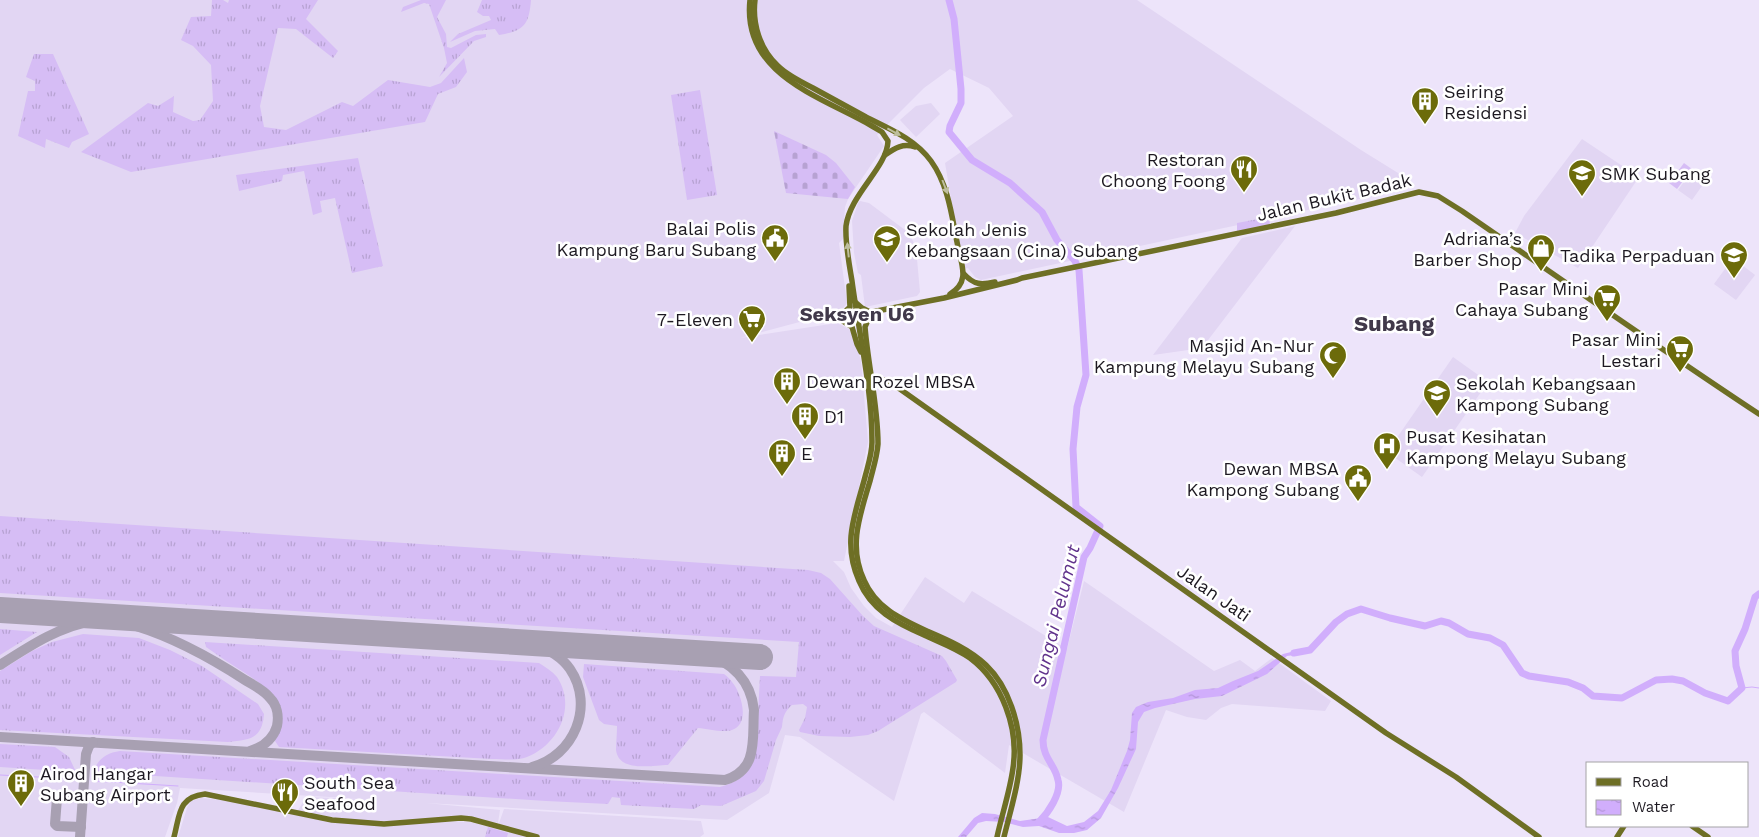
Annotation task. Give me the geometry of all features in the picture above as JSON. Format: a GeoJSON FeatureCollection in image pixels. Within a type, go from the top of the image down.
{"type":"FeatureCollection","features":[{"type":"Feature","properties":{"kind":"main road"},"geometry":{"type":"LineString","coordinates":[[750,0],[750,26],[754,39],[768,62],[804,90],[882,132],[888,141],[884,156],[858,196],[849,214],[846,226],[854,301],[869,391],[872,443],[870,460],[854,520],[850,540],[850,553],[859,582],[868,598],[882,613],[896,622],[951,647],[969,658],[983,669],[1006,707],[1013,730],[1014,766],[1003,834],[997,837]]}},
{"type":"Feature","properties":{"kind":"main road"},"geometry":{"type":"LineString","coordinates":[[755,0],[755,19],[760,39],[765,50],[778,66],[798,80],[905,138],[918,147],[930,160],[938,171],[946,190],[964,274],[972,282],[979,284],[1017,277],[1022,278]]}},
{"type":"Feature","properties":{"kind":"main road"},"geometry":{"type":"LineString","coordinates":[[884,156],[898,147],[909,145],[918,147]]}},
{"type":"Feature","properties":{"kind":"main road","name":"Jalan Bukit Badak"},"geometry":{"type":"LineString","coordinates":[[856,315],[944,298],[1080,265],[1283,225],[1419,192],[1438,196],[1636,330],[1672,357],[1759,414]]}},
{"type":"Feature","properties":{"kind":"main road"},"geometry":{"type":"LineString","coordinates":[[944,298],[959,287],[964,274]]}},
{"type":"Feature","properties":{"kind":"main road"},"geometry":{"type":"LineString","coordinates":[[852,280],[849,286],[850,307],[838,318],[852,327],[857,344],[864,356]]}},
{"type":"Feature","properties":{"kind":"main road"},"geometry":{"type":"LineString","coordinates":[[854,301],[870,312]]}},
{"type":"Feature","properties":{"kind":"main road"},"geometry":{"type":"LineString","coordinates":[[886,309],[873,315],[866,322],[878,445],[855,539],[858,563],[864,581],[873,596],[886,610],[969,652],[987,666],[1002,687],[1011,705],[1018,730],[1020,756],[1007,809]]}},
{"type":"Feature","properties":{"kind":"main road","name":"Jalan Jati"},"geometry":{"type":"LineString","coordinates":[[872,376],[884,380],[1386,733],[1456,777],[1539,837]]}},
{"type":"Feature","properties":{"kind":"main road"},"geometry":{"type":"LineString","coordinates":[[873,386],[884,380]]}},
{"type":"Feature","properties":{"kind":"main road"},"geometry":{"type":"LineString","coordinates":[[174,837],[185,803],[192,796],[205,794],[341,820],[384,824],[461,818],[470,819],[537,837]]}},
{"type":"Feature","properties":{"kind":"main road"},"geometry":{"type":"LineString","coordinates":[[1693,827],[1708,837]]}},
{"type":"Feature","properties":{"kind":"shaded area"},"geometry":{"type":"Polygon","coordinates":[[[0,0],[1137,0],[1361,150],[1411,181],[1411,186],[1373,196],[981,280],[975,277],[968,268],[963,269],[945,163],[1013,116],[989,88],[950,69],[924,88],[877,135],[884,146],[848,199],[845,207],[843,239],[839,243],[847,303],[841,311],[740,338],[837,323],[849,329],[855,340],[861,361],[868,442],[844,561],[833,561],[844,572],[851,588],[864,606],[876,618],[892,627],[925,577],[964,603],[972,591],[1067,649],[1084,581],[1214,671],[1240,660],[1255,671],[1272,658],[1331,701],[1325,711],[1232,704],[1221,708],[1206,720],[1187,717],[1166,710],[1124,812],[1009,745],[1005,773],[924,712],[921,714],[894,801],[800,737],[785,735],[769,793],[727,820],[426,803],[500,810],[498,823],[461,818],[439,821],[470,822],[497,829],[504,809],[701,821],[704,834],[700,837],[178,837],[191,801],[201,798],[253,803],[297,812],[306,797],[363,799],[180,788],[177,803],[165,837],[0,837],[0,0]]]}},
{"type":"Feature","properties":{"kind":"shaded area"},"geometry":{"type":"Polygon","coordinates":[[[931,103],[940,114],[916,137],[900,120],[916,106],[931,103]]]}},
{"type":"Feature","properties":{"kind":"shaded area","name":"SMK Subang"},"geometry":{"type":"Polygon","coordinates":[[[1582,139],[1639,177],[1578,268],[1515,233],[1524,216],[1582,139]]]}},
{"type":"Feature","properties":{"kind":"shaded area"},"geometry":{"type":"Polygon","coordinates":[[[1693,169],[1707,179],[1692,200],[1678,190],[1693,169]]]}},
{"type":"Feature","properties":{"kind":"shaded area","name":"Sekolah Jenis Kebangsaan (Cina) Subang"},"geometry":{"type":"Polygon","coordinates":[[[860,201],[869,203],[905,230],[911,237],[916,248],[920,292],[917,296],[865,307],[861,275],[858,273],[854,253],[852,221],[860,201]]]}},
{"type":"Feature","properties":{"kind":"shaded area"},"geometry":{"type":"Polygon","coordinates":[[[1295,226],[1202,348],[1153,355],[1242,238],[1295,226]]]}},
{"type":"Feature","properties":{"kind":"shaded area","name":"Tadika Perpaduan"},"geometry":{"type":"Polygon","coordinates":[[[1733,258],[1755,275],[1736,300],[1714,284],[1733,258]]]}},
{"type":"Feature","properties":{"kind":"shaded area","name":"Sekolah Kebangsaan Kampong Subang"},"geometry":{"type":"Polygon","coordinates":[[[1453,357],[1488,382],[1422,477],[1387,452],[1453,357]]]}},
{"type":"Feature","properties":{"kind":"green space"},"geometry":{"type":"Polygon","coordinates":[[[212,0],[223,0],[228,3],[229,0],[318,0],[306,19],[338,51],[333,58],[296,29],[278,28],[260,106],[264,127],[286,130],[342,102],[353,106],[388,80],[430,87],[441,83],[464,58],[467,72],[456,87],[438,94],[425,122],[131,172],[81,152],[148,103],[158,106],[174,96],[173,112],[193,121],[200,120],[213,101],[211,65],[193,46],[181,40],[191,17],[211,16],[212,0]]]}},
{"type":"Feature","properties":{"kind":"green space"},"geometry":{"type":"Polygon","coordinates":[[[421,0],[446,0],[437,17],[446,34],[447,47],[451,48],[476,35],[486,34],[486,37],[474,41],[439,77],[447,63],[444,48],[429,4],[424,3],[401,12],[403,7],[421,0]]]}},
{"type":"Feature","properties":{"kind":"green space"},"geometry":{"type":"Polygon","coordinates":[[[482,0],[531,0],[527,21],[520,29],[507,33],[499,35],[495,29],[475,31],[450,42],[458,34],[491,20],[489,16],[483,16],[477,12],[482,0]]]}},
{"type":"Feature","properties":{"kind":"green space"},"geometry":{"type":"Polygon","coordinates":[[[34,54],[53,54],[89,134],[72,142],[69,148],[46,139],[45,148],[18,136],[28,91],[35,91],[35,81],[26,77],[34,54]]]}},
{"type":"Feature","properties":{"kind":"green space"},"geometry":{"type":"Polygon","coordinates":[[[700,90],[717,195],[687,200],[671,95],[700,90]]]}},
{"type":"Feature","properties":{"kind":"green space"},"geometry":{"type":"Polygon","coordinates":[[[774,131],[826,155],[836,163],[855,187],[848,199],[786,193],[774,131]]]}},
{"type":"Feature","properties":{"kind":"green space"},"geometry":{"type":"Polygon","coordinates":[[[358,158],[383,266],[352,273],[335,198],[320,201],[322,212],[313,215],[304,171],[283,175],[282,181],[239,191],[236,175],[358,158]]]}},
{"type":"Feature","properties":{"kind":"green space"},"geometry":{"type":"Polygon","coordinates":[[[1684,163],[1692,169],[1677,189],[1669,183],[1684,163]]]}},
{"type":"Feature","properties":{"kind":"green space"},"geometry":{"type":"Polygon","coordinates":[[[1269,217],[1270,225],[1237,231],[1237,223],[1269,217]]]}},
{"type":"Feature","properties":{"kind":"green space"},"geometry":{"type":"Polygon","coordinates":[[[810,408],[812,417],[794,421],[792,412],[810,408]]]}},
{"type":"Feature","properties":{"kind":"green space"},"geometry":{"type":"Polygon","coordinates":[[[0,516],[808,570],[821,573],[830,579],[874,626],[942,656],[957,680],[878,731],[868,735],[850,737],[819,736],[800,732],[799,730],[805,718],[807,707],[803,704],[792,705],[784,715],[782,727],[776,740],[764,781],[756,791],[721,806],[701,805],[694,809],[621,805],[620,798],[612,797],[608,804],[93,772],[103,757],[120,751],[720,787],[739,779],[752,764],[756,751],[760,676],[796,677],[799,642],[0,593],[0,516]]]}},
{"type":"Feature","properties":{"kind":"green space"},"geometry":{"type":"Polygon","coordinates":[[[0,629],[37,632],[0,655],[0,629]]]}},
{"type":"Feature","properties":{"kind":"green space"},"geometry":{"type":"Polygon","coordinates":[[[83,634],[139,638],[170,650],[202,666],[258,704],[264,714],[261,729],[254,737],[249,739],[228,742],[0,730],[0,671],[32,651],[52,642],[83,634]]]}},
{"type":"Feature","properties":{"kind":"green space"},"geometry":{"type":"Polygon","coordinates":[[[205,642],[539,663],[557,677],[563,689],[565,700],[564,712],[561,724],[548,744],[527,757],[519,759],[279,747],[275,741],[282,718],[281,709],[277,701],[264,687],[206,647],[205,642]]]}},
{"type":"Feature","properties":{"kind":"green space"},"geometry":{"type":"Polygon","coordinates":[[[584,664],[724,674],[735,687],[741,700],[743,715],[741,721],[738,727],[728,731],[698,728],[668,765],[630,765],[618,757],[616,750],[617,726],[604,724],[599,720],[583,677],[584,664]]]}},
{"type":"Feature","properties":{"kind":"green space"},"geometry":{"type":"Polygon","coordinates":[[[0,744],[55,747],[69,757],[76,772],[0,767],[0,744]]]}},
{"type":"Feature","properties":{"kind":"green space"},"geometry":{"type":"Polygon","coordinates":[[[488,827],[508,833],[507,837],[485,837],[488,827]]]}},
{"type":"Feature","properties":{"kind":"water"},"geometry":{"type":"Polygon","coordinates":[[[1303,649],[1302,654],[1287,656],[1267,674],[1222,696],[1195,699],[1144,712],[1138,722],[1136,749],[1118,788],[1101,818],[1087,830],[1074,833],[1059,833],[1039,826],[1023,827],[1004,822],[986,821],[978,823],[966,837],[958,837],[974,818],[982,813],[995,814],[1020,821],[1048,817],[1067,826],[1084,822],[1098,811],[1111,790],[1127,751],[1130,740],[1132,713],[1136,707],[1148,702],[1173,698],[1195,690],[1218,688],[1258,671],[1283,654],[1303,649]]]}},
{"type":"Feature","properties":{"kind":"waterway","name":"Sungai Pelumut"},"geometry":{"type":"LineString","coordinates":[[949,0],[954,19],[961,89],[961,103],[949,132],[972,160],[1010,183],[1042,212],[1057,240],[1075,261],[1079,270],[1086,375],[1077,407],[1073,449],[1076,507],[1100,526],[1084,557],[1043,740],[1045,752],[1056,774],[1059,785],[1056,797],[1039,822]]}},
{"type":"Feature","properties":{"kind":"waterway"},"geometry":{"type":"LineString","coordinates":[[1294,653],[1310,650],[1336,622],[1347,614],[1361,609],[1425,626],[1441,621],[1449,623],[1468,634],[1490,638],[1503,645],[1522,673],[1529,676],[1568,682],[1583,688],[1593,696],[1622,698],[1656,680],[1672,679],[1683,681],[1705,693],[1728,701],[1742,688],[1736,666],[1735,651],[1745,629],[1755,597],[1759,594]]}},
{"type":"Feature","properties":{"kind":"waterway"},"geometry":{"type":"LineString","coordinates":[[1742,688],[1759,688]]}},
{"type":"Feature","properties":{"kind":"waterway"},"geometry":{"type":"LineString","coordinates":[[0,775],[75,779]]}},
{"type":"Feature","properties":{"kind":"waterway"},"geometry":{"type":"LineString","coordinates":[[94,781],[178,786]]}},
{"type":"Feature","properties":{"kind":"taxiway"},"geometry":{"type":"LineString","coordinates":[[83,615],[136,626],[165,636],[206,656],[265,693],[276,707],[278,715],[277,726],[267,742],[250,751]]}},
{"type":"Feature","properties":{"kind":"taxiway"},"geometry":{"type":"LineString","coordinates":[[0,665],[58,632],[96,620]]}},
{"type":"Feature","properties":{"kind":"taxiway"},"geometry":{"type":"LineString","coordinates":[[532,767],[547,761],[569,741],[576,728],[581,698],[577,683],[563,660],[534,643]]}},
{"type":"Feature","properties":{"kind":"taxiway"},"geometry":{"type":"LineString","coordinates":[[0,737],[725,780],[744,769],[749,761],[753,742],[754,710],[749,690],[738,674],[724,662],[705,654]]}},
{"type":"Feature","properties":{"kind":"taxiway"},"geometry":{"type":"LineString","coordinates":[[80,837],[86,754],[93,742]]}},
{"type":"Feature","properties":{"kind":"taxiway"},"geometry":{"type":"LineString","coordinates":[[81,827],[57,826],[55,824],[58,796],[83,797]]}},
{"type":"Feature","properties":{"kind":"runway"},"geometry":{"type":"LineString","coordinates":[[0,610],[760,657]]}},
{"type":"Feature","properties":{"kind":"place","name":"Seiring Residensi"},"geometry":{"type":"Point","coordinates":[1425,125]}},
{"type":"Feature","properties":{"kind":"place","name":"Restoran Choong Foong"},"geometry":{"type":"Point","coordinates":[1244,193]}},
{"type":"Feature","properties":{"kind":"place","name":"SMK Subang"},"geometry":{"type":"Point","coordinates":[1582,197]}},
{"type":"Feature","properties":{"kind":"place","name":"Balai Polis Kampung Baru Subang"},"geometry":{"type":"Point","coordinates":[775,262]}},
{"type":"Feature","properties":{"kind":"place","name":"Sekolah Jenis Kebangsaan (Cina) Subang"},"geometry":{"type":"Point","coordinates":[887,263]}},
{"type":"Feature","properties":{"kind":"place","name":"Adriana’s Barber Shop"},"geometry":{"type":"Point","coordinates":[1541,272]}},
{"type":"Feature","properties":{"kind":"place","name":"Tadika Perpaduan"},"geometry":{"type":"Point","coordinates":[1734,279]}},
{"type":"Feature","properties":{"kind":"place","name":"Pasar Mini Cahaya Subang"},"geometry":{"type":"Point","coordinates":[1607,322]}},
{"type":"Feature","properties":{"kind":"place","name":"7-Eleven"},"geometry":{"type":"Point","coordinates":[752,343]}},
{"type":"Feature","properties":{"kind":"place","name":"Pasar Mini Lestari"},"geometry":{"type":"Point","coordinates":[1680,373]}},
{"type":"Feature","properties":{"kind":"place","name":"Masjid An-Nur Kampung Melayu Subang"},"geometry":{"type":"Point","coordinates":[1333,379]}},
{"type":"Feature","properties":{"kind":"place","name":"Dewan Rozel MBSA"},"geometry":{"type":"Point","coordinates":[787,405]}},
{"type":"Feature","properties":{"kind":"place","name":"Sekolah Kebangsaan Kampong Subang"},"geometry":{"type":"Point","coordinates":[1437,417]}},
{"type":"Feature","properties":{"kind":"place","name":"D1"},"geometry":{"type":"Point","coordinates":[805,440]}},
{"type":"Feature","properties":{"kind":"place","name":"Pusat Kesihatan Kampong Melayu Subang"},"geometry":{"type":"Point","coordinates":[1387,470]}},
{"type":"Feature","properties":{"kind":"place","name":"E"},"geometry":{"type":"Point","coordinates":[782,477]}},
{"type":"Feature","properties":{"kind":"place","name":"Dewan MBSA Kampong Subang"},"geometry":{"type":"Point","coordinates":[1358,502]}},
{"type":"Feature","properties":{"kind":"place","name":"Airod Hangar Subang Airport"},"geometry":{"type":"Point","coordinates":[21,807]}},
{"type":"Feature","properties":{"kind":"place","name":"South Sea Seafood"},"geometry":{"type":"Point","coordinates":[285,816]}},
{"type":"Feature","properties":{"kind":"district","name":"Seksyen U6"},"geometry":{"type":"Point","coordinates":[857,314]}},
{"type":"Feature","properties":{"kind":"district","name":"Subang"},"geometry":{"type":"Point","coordinates":[1394,323]}}]}
